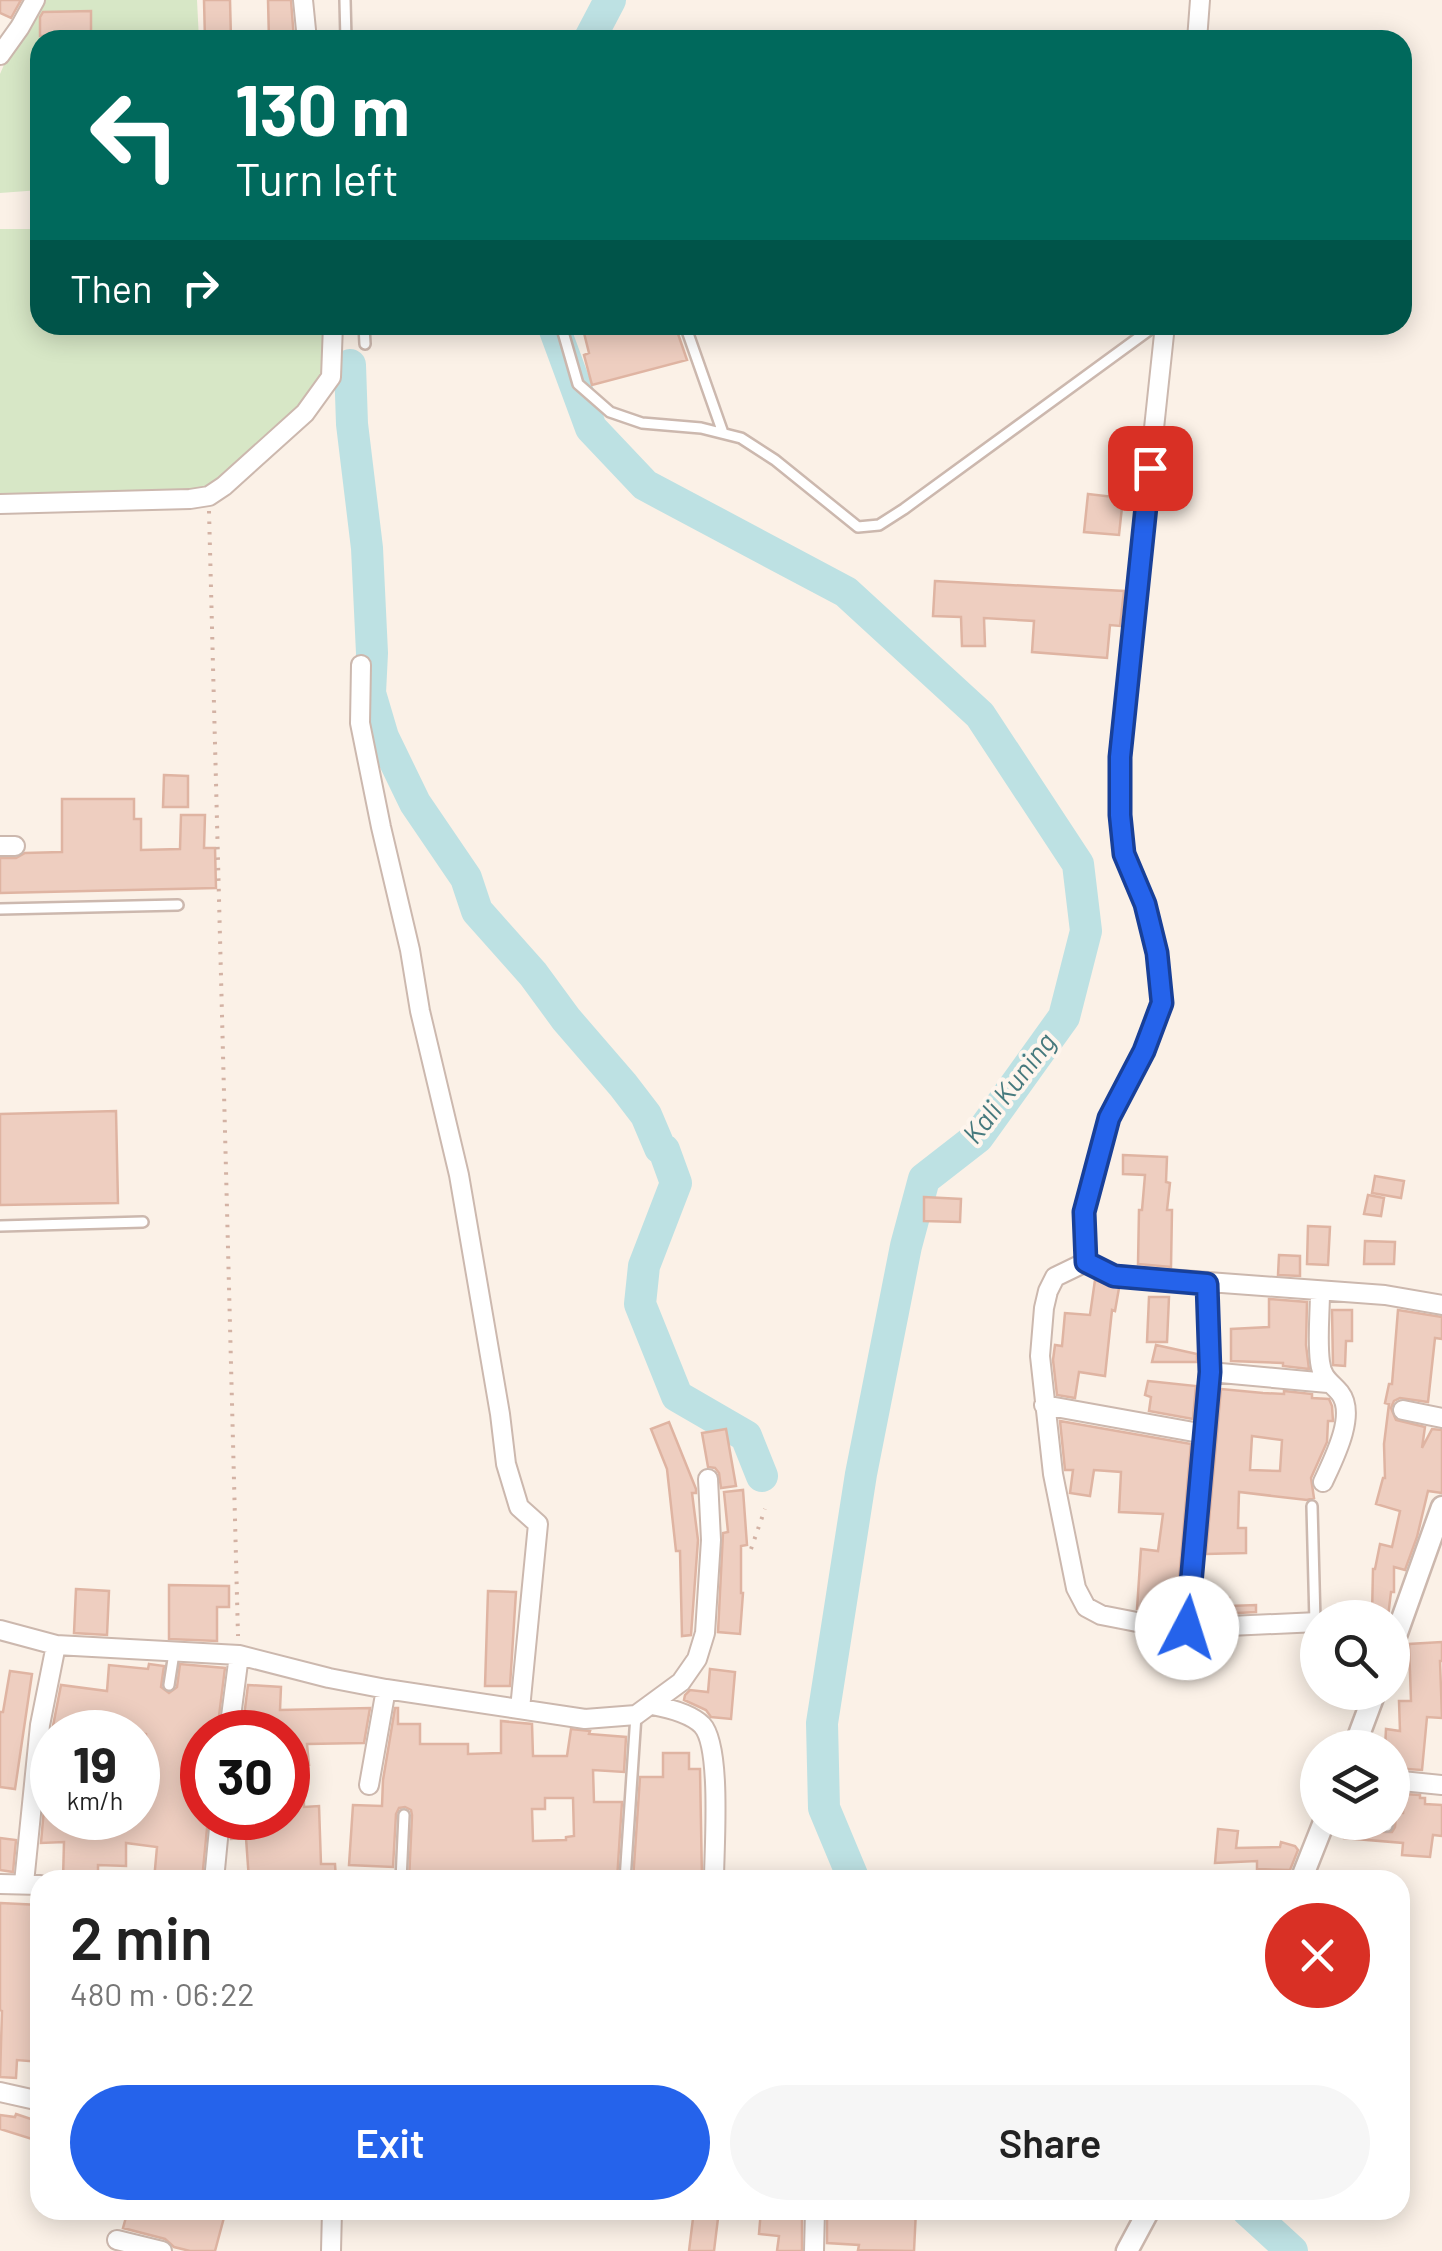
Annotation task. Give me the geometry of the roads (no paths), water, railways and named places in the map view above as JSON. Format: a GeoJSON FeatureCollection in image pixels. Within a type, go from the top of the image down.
{"type":"FeatureCollection","features":[{"type":"Feature","properties":{"kind":"street"},"geometry":{"type":"LineString","coordinates":[[0,55],[35,0]]}},
{"type":"Feature","properties":{"kind":"street"},"geometry":{"type":"LineString","coordinates":[[303,0],[305,30]]}},
{"type":"Feature","properties":{"kind":"street"},"geometry":{"type":"LineString","coordinates":[[1198,30],[1200,0]]}},
{"type":"Feature","properties":{"kind":"street"},"geometry":{"type":"LineString","coordinates":[[0,504],[209,496],[304,413],[331,377],[333,335]]}},
{"type":"Feature","properties":{"kind":"street"},"geometry":{"type":"LineString","coordinates":[[1086,1262],[1084,1212],[1109,1118],[1144,1051],[1162,1003],[1157,953],[1145,904],[1124,854],[1120,757],[1164,335]]}},
{"type":"Feature","properties":{"kind":"street"},"geometry":{"type":"LineString","coordinates":[[361,664],[360,723],[420,1011],[459,1175],[506,1464],[519,1507],[538,1524],[520,1709]]}},
{"type":"Feature","properties":{"kind":"street"},"geometry":{"type":"LineString","coordinates":[[1086,1262],[1114,1276],[1386,1296],[1442,1305]]}},
{"type":"Feature","properties":{"kind":"street"},"geometry":{"type":"LineString","coordinates":[[1086,1262],[1055,1277],[1048,1291],[1040,1356],[1054,1474],[1076,1588],[1086,1606],[1101,1615],[1187,1628],[1300,1623]]}},
{"type":"Feature","properties":{"kind":"street"},"geometry":{"type":"LineString","coordinates":[[1187,1628],[1210,1372],[1207,1284]]}},
{"type":"Feature","properties":{"kind":"street"},"geometry":{"type":"LineString","coordinates":[[1320,1291],[1320,1365],[1328,1383]]}},
{"type":"Feature","properties":{"kind":"street"},"geometry":{"type":"LineString","coordinates":[[1210,1372],[1328,1383],[1338,1390],[1346,1402],[1342,1440],[1323,1482]]}},
{"type":"Feature","properties":{"kind":"street"},"geometry":{"type":"LineString","coordinates":[[1044,1404],[1205,1434]]}},
{"type":"Feature","properties":{"kind":"street"},"geometry":{"type":"LineString","coordinates":[[1402,1410],[1442,1418]]}},
{"type":"Feature","properties":{"kind":"street"},"geometry":{"type":"LineString","coordinates":[[644,1710],[681,1682],[697,1659],[705,1633],[711,1540],[708,1479]]}},
{"type":"Feature","properties":{"kind":"street"},"geometry":{"type":"LineString","coordinates":[[1406,1600],[1439,1521]]}},
{"type":"Feature","properties":{"kind":"street"},"geometry":{"type":"LineString","coordinates":[[0,1630],[56,1645],[239,1655],[386,1689],[585,1718],[672,1710],[701,1724],[711,1741],[714,1870]]}},
{"type":"Feature","properties":{"kind":"street"},"geometry":{"type":"LineString","coordinates":[[33,1870],[40,1725],[56,1645]]}},
{"type":"Feature","properties":{"kind":"street"},"geometry":{"type":"LineString","coordinates":[[232,1710],[239,1655]]}},
{"type":"Feature","properties":{"kind":"street"},"geometry":{"type":"LineString","coordinates":[[369,1785],[386,1689]]}},
{"type":"Feature","properties":{"kind":"street"},"geometry":{"type":"LineString","coordinates":[[1410,1782],[1442,1785]]}},
{"type":"Feature","properties":{"kind":"street"},"geometry":{"type":"LineString","coordinates":[[215,1870],[218,1840]]}},
{"type":"Feature","properties":{"kind":"street"},"geometry":{"type":"LineString","coordinates":[[1305,1870],[1317,1840]]}},
{"type":"Feature","properties":{"kind":"street"},"geometry":{"type":"LineString","coordinates":[[0,1884],[30,1884]]}},
{"type":"Feature","properties":{"kind":"street"},"geometry":{"type":"LineString","coordinates":[[0,2092],[30,2099]]}},
{"type":"Feature","properties":{"kind":"street"},"geometry":{"type":"LineString","coordinates":[[331,2251],[332,2220]]}},
{"type":"Feature","properties":{"kind":"street"},"geometry":{"type":"LineString","coordinates":[[814,2251],[815,2220]]}},
{"type":"Feature","properties":{"kind":"street"},"geometry":{"type":"LineString","coordinates":[[1126,2251],[1143,2220]]}},
{"type":"Feature","properties":{"kind":"street"},"geometry":{"type":"LineString","coordinates":[[116,2240],[162,2251]]}},
{"type":"Feature","properties":{"kind":"lane"},"geometry":{"type":"LineString","coordinates":[[345,0],[346,30]]}},
{"type":"Feature","properties":{"kind":"lane"},"geometry":{"type":"LineString","coordinates":[[365,335],[366,344]]}},
{"type":"Feature","properties":{"kind":"lane"},"geometry":{"type":"LineString","coordinates":[[565,335],[578,384],[610,412],[642,423],[701,428],[741,438],[775,460],[858,527],[879,525],[904,509],[1142,335]]}},
{"type":"Feature","properties":{"kind":"lane"},"geometry":{"type":"LineString","coordinates":[[688,335],[723,434]]}},
{"type":"Feature","properties":{"kind":"lane"},"geometry":{"type":"LineString","coordinates":[[0,909],[178,905]]}},
{"type":"Feature","properties":{"kind":"lane"},"geometry":{"type":"LineString","coordinates":[[0,1226],[143,1222]]}},
{"type":"Feature","properties":{"kind":"lane"},"geometry":{"type":"LineString","coordinates":[[1312,1506],[1315,1600]]}},
{"type":"Feature","properties":{"kind":"lane"},"geometry":{"type":"LineString","coordinates":[[170,1685],[174,1651]]}},
{"type":"Feature","properties":{"kind":"lane"},"geometry":{"type":"LineString","coordinates":[[626,1870],[644,1710]]}},
{"type":"Feature","properties":{"kind":"lane"},"geometry":{"type":"LineString","coordinates":[[401,1870],[404,1815]]}},
{"type":"Feature","properties":{"kind":"waterway","name":"Kali Kuning"},"geometry":{"type":"LineString","coordinates":[[594,30],[610,0]]}},
{"type":"Feature","properties":{"kind":"waterway","name":"Kali Kuning"},"geometry":{"type":"LineString","coordinates":[[557,335],[591,428],[645,485],[846,592],[980,715],[1078,864],[1086,931],[1064,1017],[978,1137],[924,1179],[906,1246],[861,1474],[822,1723],[824,1808],[850,1870]]}},
{"type":"Feature","properties":{"kind":"waterway"},"geometry":{"type":"LineString","coordinates":[[350,365],[352,424],[367,548],[370,693],[383,737],[415,803],[466,878],[477,911],[623,1085],[646,1115],[664,1150],[676,1183],[644,1266],[640,1304],[677,1396],[746,1436],[762,1476]]}},
{"type":"Feature","properties":{"kind":"waterway","name":"Kali Kuning"},"geometry":{"type":"LineString","coordinates":[[1258,2220],[1292,2251]]}}]}
